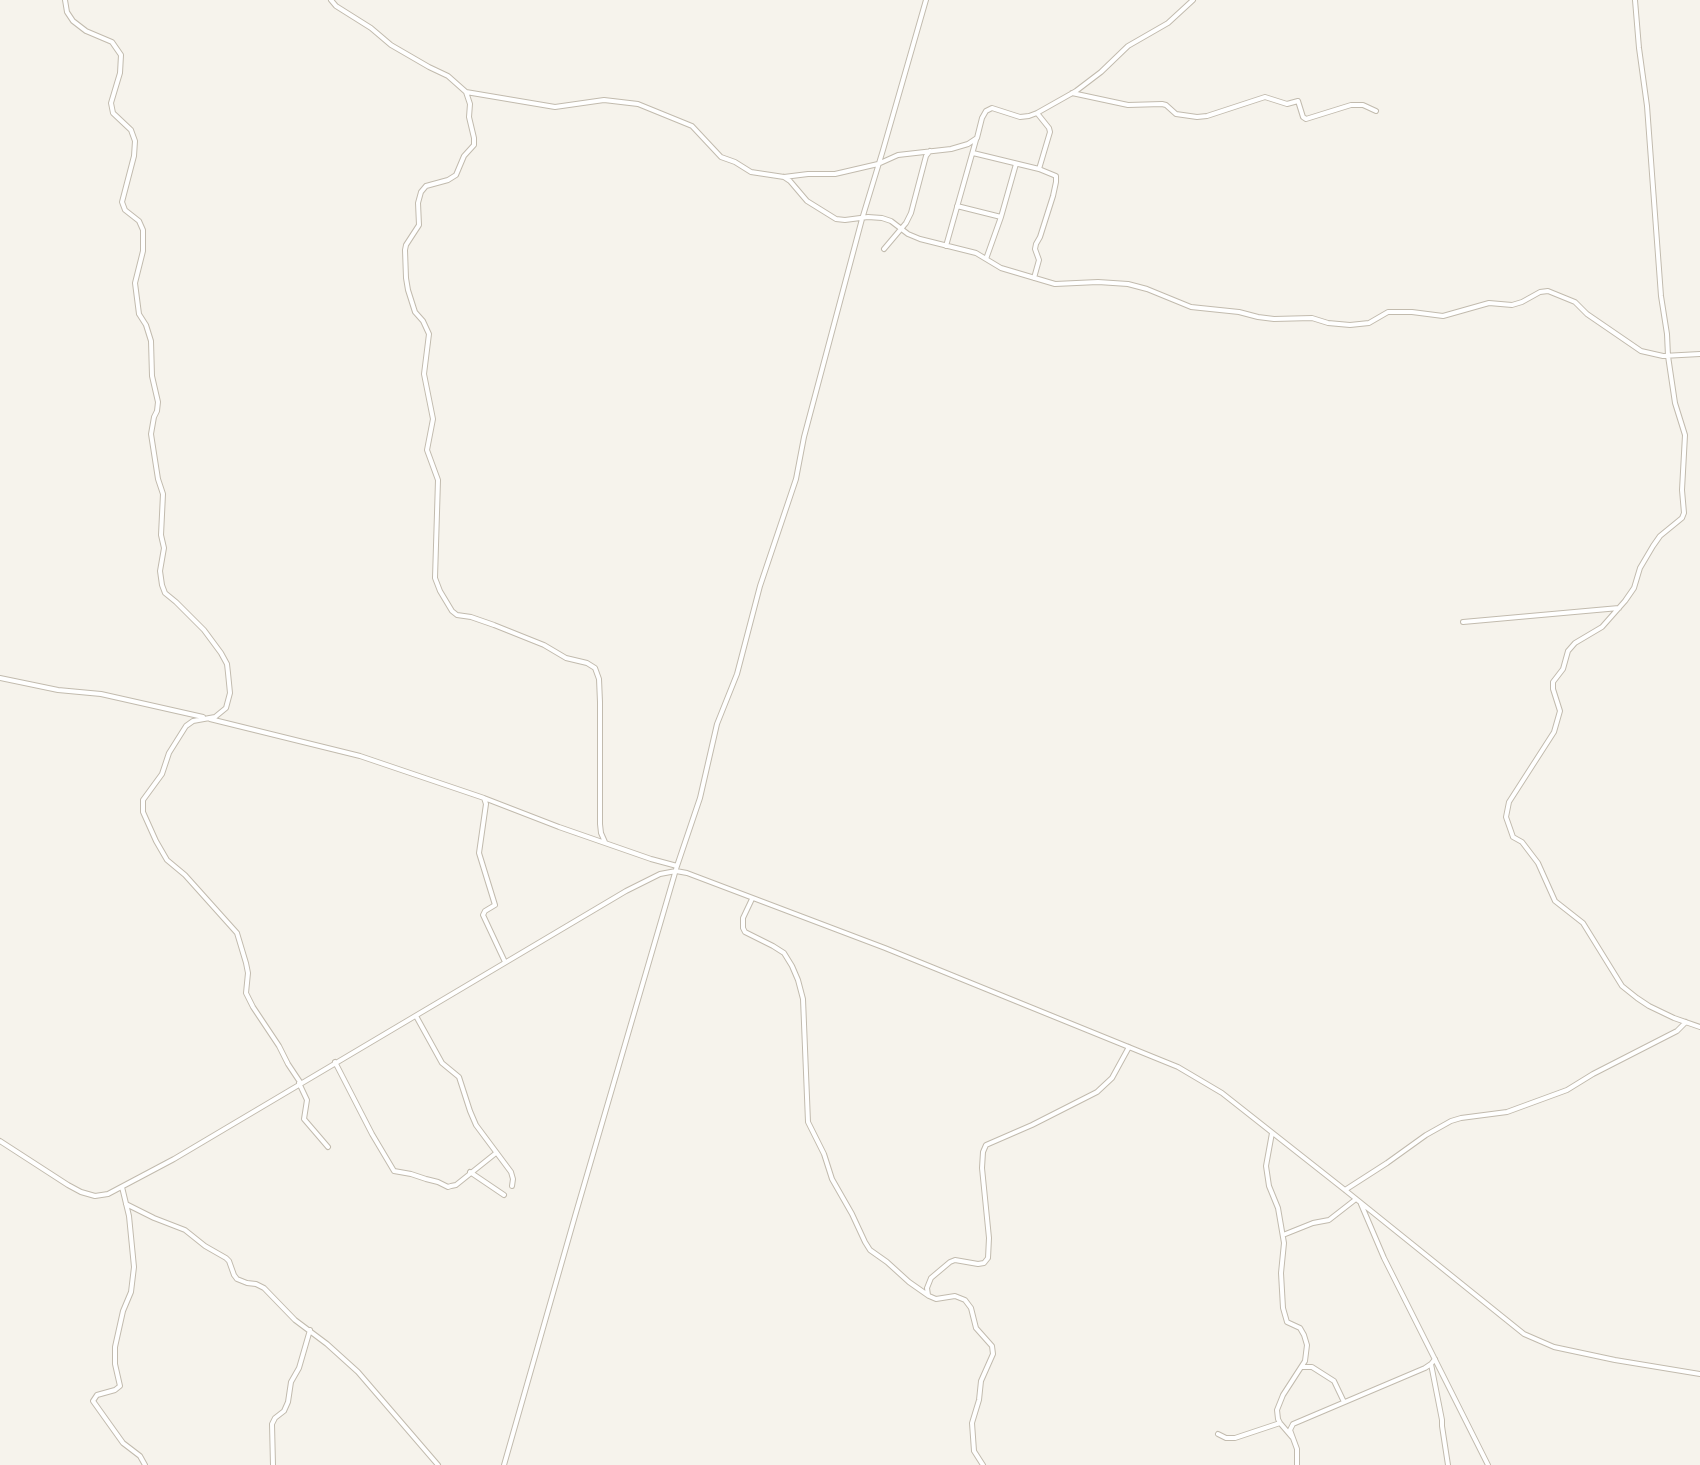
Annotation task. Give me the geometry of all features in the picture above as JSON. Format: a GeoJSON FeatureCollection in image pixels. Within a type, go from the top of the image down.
{"type":"FeatureCollection","features":[{"type":"Feature","properties":{"kind":"street"},"geometry":{"type":"LineString","coordinates":[[65,0],[67,12],[72,21],[86,31],[112,42],[121,55],[120,72],[111,103],[113,113],[131,130],[135,141],[133,161],[122,195],[122,202],[125,210],[139,221],[143,230],[143,251],[136,278],[136,288],[139,314],[146,325],[151,341],[152,376],[158,402],[151,434],[158,478],[164,494],[161,535],[164,548],[160,565],[161,581],[165,593],[179,604],[204,630],[221,653],[227,664],[229,681],[229,702],[224,711],[209,719],[193,721],[186,726],[169,753],[162,774],[143,800],[143,812],[161,852],[167,860],[185,875],[237,933],[248,973],[246,993],[300,1083],[307,1100],[304,1119],[328,1147]]}},
{"type":"Feature","properties":{"kind":"street"},"geometry":{"type":"LineString","coordinates":[[331,0],[342,11],[376,31],[391,46],[448,76],[466,92],[470,104],[469,117],[474,145],[464,156],[456,175],[448,180],[426,186],[421,192],[418,203],[419,225],[406,245],[405,250],[408,290],[415,312],[429,334],[424,374],[433,419],[427,450],[438,480],[435,578],[440,591],[456,615],[494,625],[544,645],[566,658],[587,663],[595,668],[599,679],[600,702],[600,824],[605,842]]}},
{"type":"Feature","properties":{"kind":"street"},"geometry":{"type":"LineString","coordinates":[[504,1465],[575,1216],[677,869],[700,798],[717,724],[737,674],[760,586],[796,479],[804,437],[862,219],[926,0]]}},
{"type":"Feature","properties":{"kind":"street"},"geometry":{"type":"LineString","coordinates":[[946,246],[983,113],[989,109],[999,109],[1020,117],[1037,113],[1072,93],[1100,72],[1128,46],[1168,23],[1193,0]]}},
{"type":"Feature","properties":{"kind":"street"},"geometry":{"type":"LineString","coordinates":[[1635,0],[1668,356],[1675,403],[1685,435],[1682,490],[1684,513],[1682,518],[1660,536],[1653,546],[1640,568],[1634,588],[1619,608],[1602,627],[1576,643],[1568,651],[1563,669],[1553,682],[1553,689],[1560,711],[1554,732],[1509,802],[1506,817],[1513,837],[1525,846],[1538,863],[1555,901],[1583,924],[1622,986],[1649,1006],[1700,1027]]}},
{"type":"Feature","properties":{"kind":"street"},"geometry":{"type":"LineString","coordinates":[[466,92],[555,107],[604,100],[638,104],[692,126],[720,157],[734,162],[751,172],[784,177],[808,174],[835,174],[878,164],[898,155],[964,146],[976,138]]}},
{"type":"Feature","properties":{"kind":"street"},"geometry":{"type":"LineString","coordinates":[[1072,93],[1128,105],[1162,104],[1166,105],[1176,114],[1196,117],[1207,116],[1265,97],[1287,104],[1298,101],[1303,117],[1306,119],[1351,105],[1363,105],[1376,111]]}},
{"type":"Feature","properties":{"kind":"street"},"geometry":{"type":"LineString","coordinates":[[1037,113],[1050,132],[1039,170]]}},
{"type":"Feature","properties":{"kind":"street"},"geometry":{"type":"LineString","coordinates":[[884,248],[901,229],[911,213],[926,156],[930,151]]}},
{"type":"Feature","properties":{"kind":"street"},"geometry":{"type":"LineString","coordinates":[[973,153],[1053,174],[1057,178],[1048,212],[1036,244],[1035,249],[1039,262],[1034,278]]}},
{"type":"Feature","properties":{"kind":"street"},"geometry":{"type":"LineString","coordinates":[[986,259],[1001,218],[1016,164]]}},
{"type":"Feature","properties":{"kind":"street"},"geometry":{"type":"LineString","coordinates":[[784,177],[790,181],[807,201],[832,217],[845,220],[882,218],[891,221],[920,240],[976,253],[1001,268],[1055,284],[1098,282],[1128,284],[1147,289],[1191,306],[1239,312],[1258,317],[1312,318],[1328,324],[1350,325],[1369,323],[1388,312],[1412,312],[1443,316],[1488,303],[1512,304],[1522,302],[1540,292],[1548,291],[1575,302],[1587,314],[1641,351],[1654,355],[1668,356],[1700,354]]}},
{"type":"Feature","properties":{"kind":"street"},"geometry":{"type":"LineString","coordinates":[[957,206],[1001,218]]}},
{"type":"Feature","properties":{"kind":"street"},"geometry":{"type":"LineString","coordinates":[[1463,622],[1619,608]]}},
{"type":"Feature","properties":{"kind":"street"},"geometry":{"type":"LineString","coordinates":[[0,678],[58,690],[101,694],[360,756],[484,798],[559,827],[651,859],[885,948],[1178,1067],[1222,1093],[1524,1334],[1554,1348],[1700,1374]]}},
{"type":"Feature","properties":{"kind":"street"},"geometry":{"type":"LineString","coordinates":[[484,798],[486,804],[479,853],[495,905],[485,911],[483,915],[505,962]]}},
{"type":"Feature","properties":{"kind":"street"},"geometry":{"type":"LineString","coordinates":[[0,1140],[68,1186],[95,1196],[108,1194],[174,1159],[645,880],[677,869]]}},
{"type":"Feature","properties":{"kind":"street"},"geometry":{"type":"LineString","coordinates":[[752,899],[743,918],[745,932],[784,953],[796,973],[801,989],[803,1010],[808,1122],[824,1154],[832,1179],[852,1214],[867,1246],[909,1282],[929,1296],[936,1299],[955,1296],[965,1300],[971,1308],[976,1328],[992,1346],[993,1354],[981,1381],[979,1400],[972,1423],[974,1451],[983,1465]]}},
{"type":"Feature","properties":{"kind":"street"},"geometry":{"type":"LineString","coordinates":[[416,1016],[442,1063],[459,1077],[473,1118],[512,1176],[512,1186]]}},
{"type":"Feature","properties":{"kind":"street"},"geometry":{"type":"LineString","coordinates":[[1345,1190],[1446,1124],[1460,1118],[1507,1112],[1567,1090],[1593,1074],[1677,1031],[1686,1022]]}},
{"type":"Feature","properties":{"kind":"street"},"geometry":{"type":"LineString","coordinates":[[929,1296],[927,1288],[931,1278],[950,1262],[955,1260],[978,1264],[984,1263],[988,1258],[989,1238],[982,1168],[982,1152],[986,1145],[1097,1092],[1108,1082],[1129,1047]]}},
{"type":"Feature","properties":{"kind":"street"},"geometry":{"type":"LineString","coordinates":[[335,1062],[358,1108],[394,1171],[406,1172],[448,1187],[456,1185],[496,1153]]}},
{"type":"Feature","properties":{"kind":"street"},"geometry":{"type":"LineString","coordinates":[[1272,1133],[1266,1158],[1266,1173],[1278,1208],[1283,1235],[1284,1252],[1281,1273],[1284,1314],[1287,1322],[1300,1328],[1303,1332],[1307,1346],[1307,1355],[1302,1367],[1280,1403],[1277,1415],[1280,1423],[1292,1437]]}},
{"type":"Feature","properties":{"kind":"street"},"geometry":{"type":"LineString","coordinates":[[470,1172],[504,1195]]}},
{"type":"Feature","properties":{"kind":"street"},"geometry":{"type":"LineString","coordinates":[[122,1188],[131,1232],[134,1267],[131,1292],[123,1312],[115,1347],[115,1364],[120,1386],[115,1390],[97,1395],[93,1401],[123,1443],[140,1456],[145,1465]]}},
{"type":"Feature","properties":{"kind":"street"},"geometry":{"type":"LineString","coordinates":[[1283,1235],[1307,1225],[1329,1220],[1356,1199]]}},
{"type":"Feature","properties":{"kind":"street"},"geometry":{"type":"LineString","coordinates":[[126,1204],[154,1218],[179,1227],[205,1246],[226,1258],[237,1279],[260,1285],[291,1316],[358,1372],[438,1465]]}},
{"type":"Feature","properties":{"kind":"street"},"geometry":{"type":"LineString","coordinates":[[1361,1204],[1384,1258],[1449,1384],[1488,1465]]}},
{"type":"Feature","properties":{"kind":"street"},"geometry":{"type":"LineString","coordinates":[[273,1465],[272,1424],[275,1418],[284,1412],[288,1402],[291,1382],[299,1368],[310,1330]]}},
{"type":"Feature","properties":{"kind":"street"},"geometry":{"type":"LineString","coordinates":[[1307,1355],[1312,1367]]}},
{"type":"Feature","properties":{"kind":"street"},"geometry":{"type":"LineString","coordinates":[[1297,1465],[1297,1449],[1290,1430],[1293,1424],[1431,1364],[1435,1359]]}},
{"type":"Feature","properties":{"kind":"street"},"geometry":{"type":"LineString","coordinates":[[1431,1364],[1442,1420],[1448,1465]]}},
{"type":"Feature","properties":{"kind":"street"},"geometry":{"type":"LineString","coordinates":[[1302,1367],[1312,1367],[1334,1381],[1344,1402]]}},
{"type":"Feature","properties":{"kind":"street"},"geometry":{"type":"LineString","coordinates":[[1218,1434],[1226,1438],[1235,1438],[1280,1423]]}}]}
